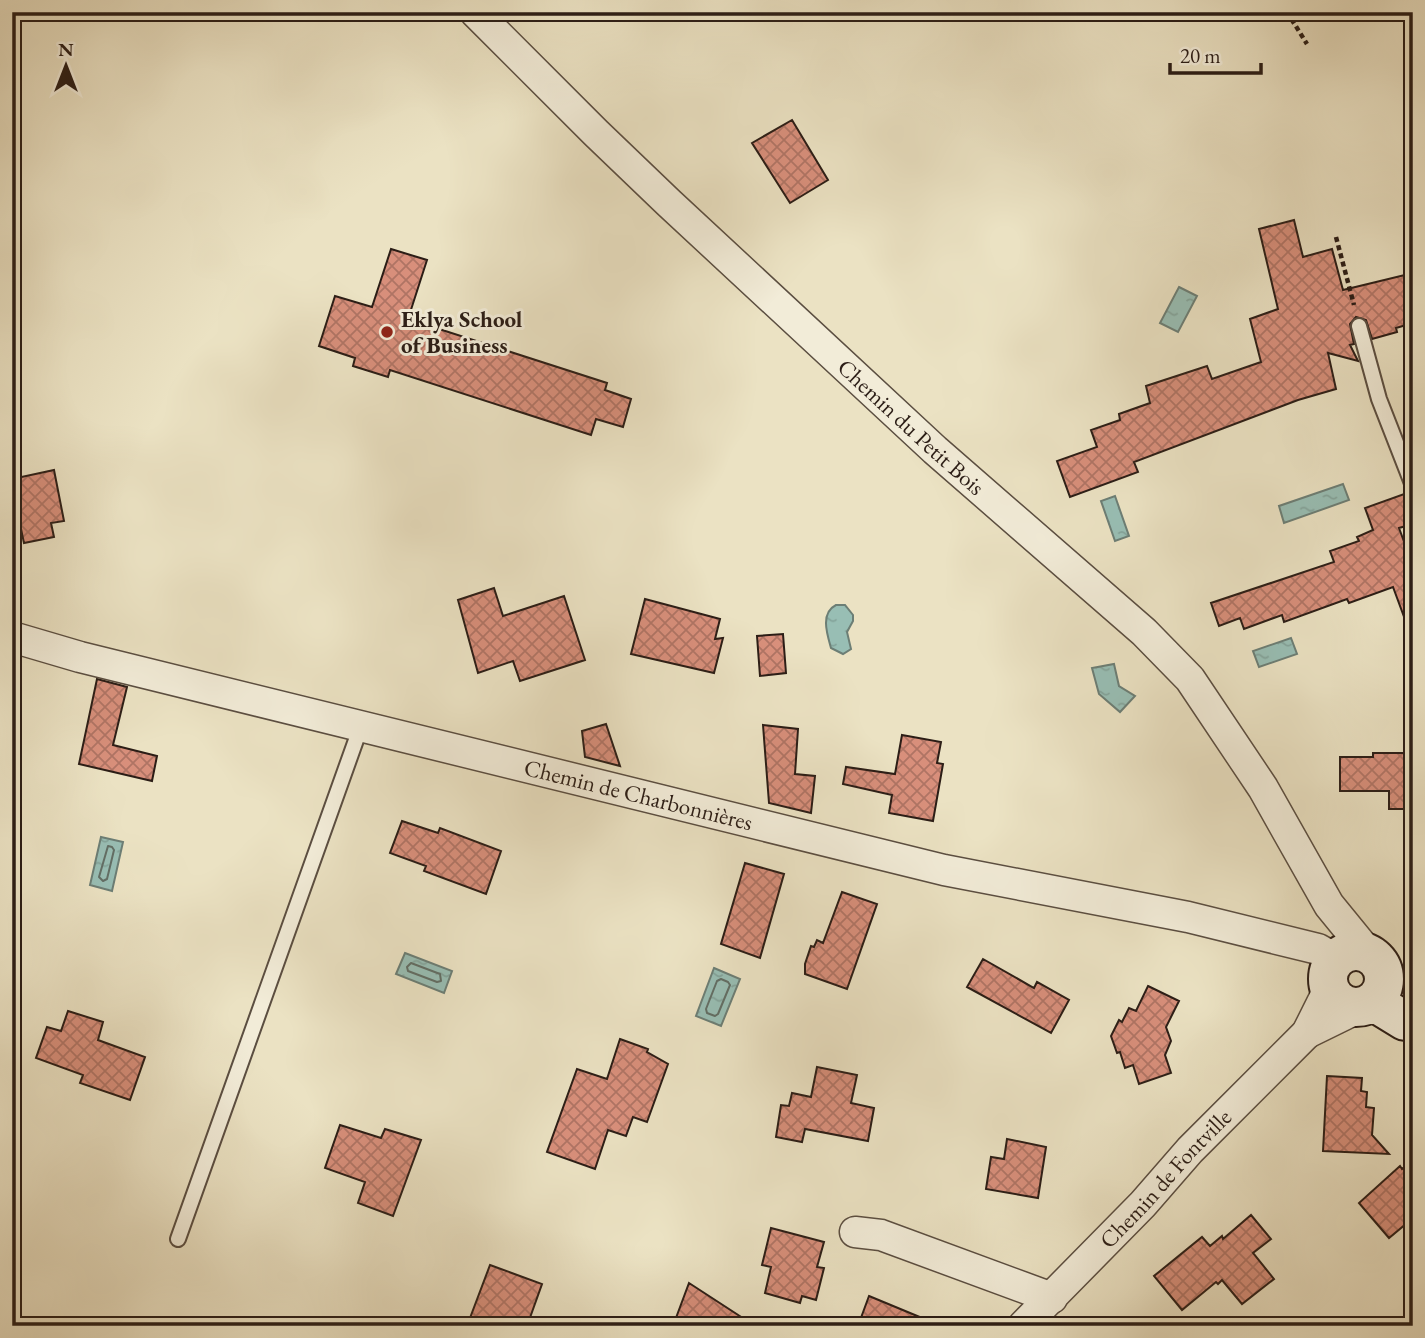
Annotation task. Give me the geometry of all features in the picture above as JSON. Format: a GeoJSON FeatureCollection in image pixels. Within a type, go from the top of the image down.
{"type":"FeatureCollection","features":[{"type":"Feature","properties":{"kind":"street","name":"Chemin du Petit Bois"},"geometry":{"type":"LineString","coordinates":[[475,12],[596,133],[936,450],[1153,641],[1190,679],[1263,788],[1329,905],[1372,990]]}},
{"type":"Feature","properties":{"kind":"street","name":"Chemin de Charbonnières"},"geometry":{"type":"LineString","coordinates":[[12,637],[59,652],[944,870],[1188,917],[1268,936],[1318,949],[1372,990]]}},
{"type":"Feature","properties":{"kind":"street","name":"Chemin de Fontville"},"geometry":{"type":"LineString","coordinates":[[1023,1326],[1143,1204],[1190,1150],[1307,1033],[1372,990]]}},
{"type":"Feature","properties":{"kind":"street"},"geometry":{"type":"LineString","coordinates":[[855,1232],[881,1235],[1052,1298]]}},
{"type":"Feature","properties":{"kind":"lane"},"geometry":{"type":"LineString","coordinates":[[1359,326],[1379,399],[1413,486]]}},
{"type":"Feature","properties":{"kind":"lane"},"geometry":{"type":"LineString","coordinates":[[178,1239],[361,726]]}},
{"type":"Feature","properties":{"kind":"path"},"geometry":{"type":"LineString","coordinates":[[1287,12],[1307,44]]}},
{"type":"Feature","properties":{"kind":"path"},"geometry":{"type":"LineString","coordinates":[[1336,237],[1359,326]]}},
{"type":"Feature","properties":{"kind":"water"},"geometry":{"type":"Polygon","coordinates":[[[1179,287],[1197,296],[1178,332],[1160,323],[1179,287]]]}},
{"type":"Feature","properties":{"kind":"water"},"geometry":{"type":"Polygon","coordinates":[[[1343,484],[1349,500],[1284,523],[1279,506],[1343,484]]]}},
{"type":"Feature","properties":{"kind":"water"},"geometry":{"type":"Polygon","coordinates":[[[1115,496],[1129,536],[1115,541],[1101,501],[1115,496]]]}},
{"type":"Feature","properties":{"kind":"water"},"geometry":{"type":"Polygon","coordinates":[[[836,605],[845,605],[853,615],[847,632],[851,649],[843,654],[831,648],[827,630],[826,618],[836,605]]]}},
{"type":"Feature","properties":{"kind":"water"},"geometry":{"type":"Polygon","coordinates":[[[1291,638],[1297,654],[1259,667],[1253,651],[1291,638]]]}},
{"type":"Feature","properties":{"kind":"water"},"geometry":{"type":"Polygon","coordinates":[[[1114,664],[1119,686],[1135,696],[1120,712],[1099,694],[1092,668],[1114,664]]]}},
{"type":"Feature","properties":{"kind":"water"},"geometry":{"type":"Polygon","coordinates":[[[101,837],[123,842],[112,891],[90,885],[101,837]]]}},
{"type":"Feature","properties":{"kind":"water"},"geometry":{"type":"Polygon","coordinates":[[[405,953],[452,971],[444,993],[396,974],[405,953]]]}},
{"type":"Feature","properties":{"kind":"water"},"geometry":{"type":"Polygon","coordinates":[[[714,968],[740,979],[721,1026],[696,1016],[714,968]]]}},
{"type":"Feature","properties":{"kind":"building"},"geometry":{"type":"Polygon","coordinates":[[[792,120],[828,180],[790,203],[752,143],[792,120]]]}},
{"type":"Feature","properties":{"kind":"building"},"geometry":{"type":"Polygon","coordinates":[[[1294,220],[1303,257],[1332,249],[1343,290],[1413,273],[1413,323],[1396,328],[1397,332],[1372,339],[1366,320],[1356,317],[1350,324],[1354,344],[1350,345],[1358,361],[1328,353],[1336,389],[1298,400],[1134,462],[1138,472],[1070,497],[1057,461],[1097,447],[1091,430],[1120,420],[1119,414],[1150,403],[1146,386],[1207,366],[1212,379],[1261,362],[1250,319],[1278,309],[1259,229],[1294,220]]]}},
{"type":"Feature","properties":{"kind":"building","name":"Eklya School of Business"},"geometry":{"type":"Polygon","coordinates":[[[391,249],[427,260],[408,319],[607,383],[605,390],[631,399],[623,427],[596,419],[591,435],[390,370],[388,377],[353,366],[355,358],[319,346],[335,296],[372,307],[391,249]]]}},
{"type":"Feature","properties":{"kind":"building"},"geometry":{"type":"Polygon","coordinates":[[[54,470],[64,521],[51,523],[54,537],[24,543],[21,529],[12,531],[12,479],[54,470]]]}},
{"type":"Feature","properties":{"kind":"building"},"geometry":{"type":"Polygon","coordinates":[[[1407,493],[1413,510],[1413,524],[1399,528],[1413,566],[1413,632],[1410,633],[1393,587],[1349,603],[1347,599],[1284,622],[1282,615],[1244,629],[1240,618],[1219,626],[1211,603],[1334,562],[1330,551],[1359,541],[1357,537],[1373,530],[1365,508],[1407,493]]]}},
{"type":"Feature","properties":{"kind":"building"},"geometry":{"type":"Polygon","coordinates":[[[494,588],[503,616],[564,596],[585,660],[520,681],[513,661],[478,673],[458,600],[494,588]]]}},
{"type":"Feature","properties":{"kind":"building"},"geometry":{"type":"Polygon","coordinates":[[[645,599],[720,619],[715,639],[723,638],[714,673],[631,654],[645,599]]]}},
{"type":"Feature","properties":{"kind":"building"},"geometry":{"type":"Polygon","coordinates":[[[783,634],[786,673],[760,676],[757,636],[783,634]]]}},
{"type":"Feature","properties":{"kind":"building"},"geometry":{"type":"Polygon","coordinates":[[[97,679],[127,687],[113,745],[157,756],[152,781],[79,764],[97,679]]]}},
{"type":"Feature","properties":{"kind":"building"},"geometry":{"type":"Polygon","coordinates":[[[606,724],[620,766],[585,757],[582,731],[606,724]]]}},
{"type":"Feature","properties":{"kind":"building"},"geometry":{"type":"Polygon","coordinates":[[[763,725],[798,729],[795,774],[815,776],[811,813],[769,803],[763,725]]]}},
{"type":"Feature","properties":{"kind":"building"},"geometry":{"type":"Polygon","coordinates":[[[902,735],[941,742],[937,763],[943,764],[933,821],[889,813],[892,795],[843,784],[846,767],[895,774],[902,735]]]}},
{"type":"Feature","properties":{"kind":"building"},"geometry":{"type":"Polygon","coordinates":[[[1373,753],[1413,753],[1413,809],[1389,809],[1389,791],[1340,791],[1340,757],[1373,757],[1373,753]]]}},
{"type":"Feature","properties":{"kind":"building"},"geometry":{"type":"Polygon","coordinates":[[[402,821],[438,833],[440,828],[501,851],[486,894],[424,871],[426,866],[390,853],[402,821]]]}},
{"type":"Feature","properties":{"kind":"building"},"geometry":{"type":"Polygon","coordinates":[[[745,863],[784,874],[760,958],[721,944],[745,863]]]}},
{"type":"Feature","properties":{"kind":"building"},"geometry":{"type":"Polygon","coordinates":[[[842,892],[877,904],[847,989],[805,974],[811,946],[814,947],[817,940],[823,943],[842,892]]]}},
{"type":"Feature","properties":{"kind":"building"},"geometry":{"type":"Polygon","coordinates":[[[983,959],[1034,988],[1037,982],[1069,1000],[1051,1033],[967,987],[983,959]]]}},
{"type":"Feature","properties":{"kind":"building"},"geometry":{"type":"Polygon","coordinates":[[[1148,986],[1179,1001],[1166,1027],[1171,1041],[1165,1055],[1171,1073],[1139,1084],[1133,1065],[1125,1068],[1111,1036],[1129,1008],[1136,1011],[1148,986]]]}},
{"type":"Feature","properties":{"kind":"building"},"geometry":{"type":"Polygon","coordinates":[[[68,1011],[103,1022],[98,1040],[145,1057],[130,1100],[80,1083],[83,1075],[36,1058],[47,1027],[61,1031],[68,1011]]]}},
{"type":"Feature","properties":{"kind":"building"},"geometry":{"type":"Polygon","coordinates":[[[620,1039],[648,1049],[647,1052],[668,1064],[647,1122],[633,1117],[626,1136],[608,1130],[595,1169],[547,1152],[577,1069],[607,1079],[620,1039]]]}},
{"type":"Feature","properties":{"kind":"building"},"geometry":{"type":"Polygon","coordinates":[[[817,1067],[857,1075],[851,1103],[874,1108],[868,1141],[805,1129],[802,1142],[776,1137],[781,1105],[789,1106],[792,1093],[811,1097],[817,1067]]]}},
{"type":"Feature","properties":{"kind":"building"},"geometry":{"type":"Polygon","coordinates":[[[1327,1076],[1362,1078],[1361,1091],[1367,1092],[1366,1107],[1374,1108],[1372,1135],[1389,1154],[1323,1151],[1327,1076]]]}},
{"type":"Feature","properties":{"kind":"building"},"geometry":{"type":"Polygon","coordinates":[[[340,1125],[381,1138],[385,1129],[421,1140],[393,1216],[358,1203],[365,1182],[325,1168],[340,1125]]]}},
{"type":"Feature","properties":{"kind":"building"},"geometry":{"type":"Polygon","coordinates":[[[1007,1139],[1046,1147],[1038,1198],[986,1189],[991,1157],[1004,1159],[1007,1139]]]}},
{"type":"Feature","properties":{"kind":"building"},"geometry":{"type":"Polygon","coordinates":[[[1413,1160],[1413,1218],[1389,1238],[1359,1203],[1400,1166],[1402,1169],[1413,1160]]]}},
{"type":"Feature","properties":{"kind":"building"},"geometry":{"type":"Polygon","coordinates":[[[1251,1215],[1271,1239],[1253,1253],[1274,1279],[1242,1304],[1222,1280],[1218,1284],[1216,1282],[1182,1310],[1154,1276],[1202,1237],[1210,1246],[1222,1236],[1223,1239],[1251,1215]]]}},
{"type":"Feature","properties":{"kind":"building"},"geometry":{"type":"Polygon","coordinates":[[[771,1228],[824,1242],[817,1267],[824,1268],[816,1300],[802,1296],[800,1303],[765,1293],[771,1267],[762,1265],[771,1228]]]}},
{"type":"Feature","properties":{"kind":"building"},"geometry":{"type":"Polygon","coordinates":[[[490,1265],[542,1284],[527,1326],[467,1326],[490,1265]]]}},
{"type":"Feature","properties":{"kind":"building"},"geometry":{"type":"Polygon","coordinates":[[[689,1283],[755,1326],[673,1326],[689,1283]]]}},
{"type":"Feature","properties":{"kind":"building"},"geometry":{"type":"Polygon","coordinates":[[[869,1296],[939,1325],[939,1326],[858,1326],[869,1296]]]}},
{"type":"Feature","properties":{"kind":"place","name":"Eklya School of Business"},"geometry":{"type":"Point","coordinates":[387,332]}}]}
